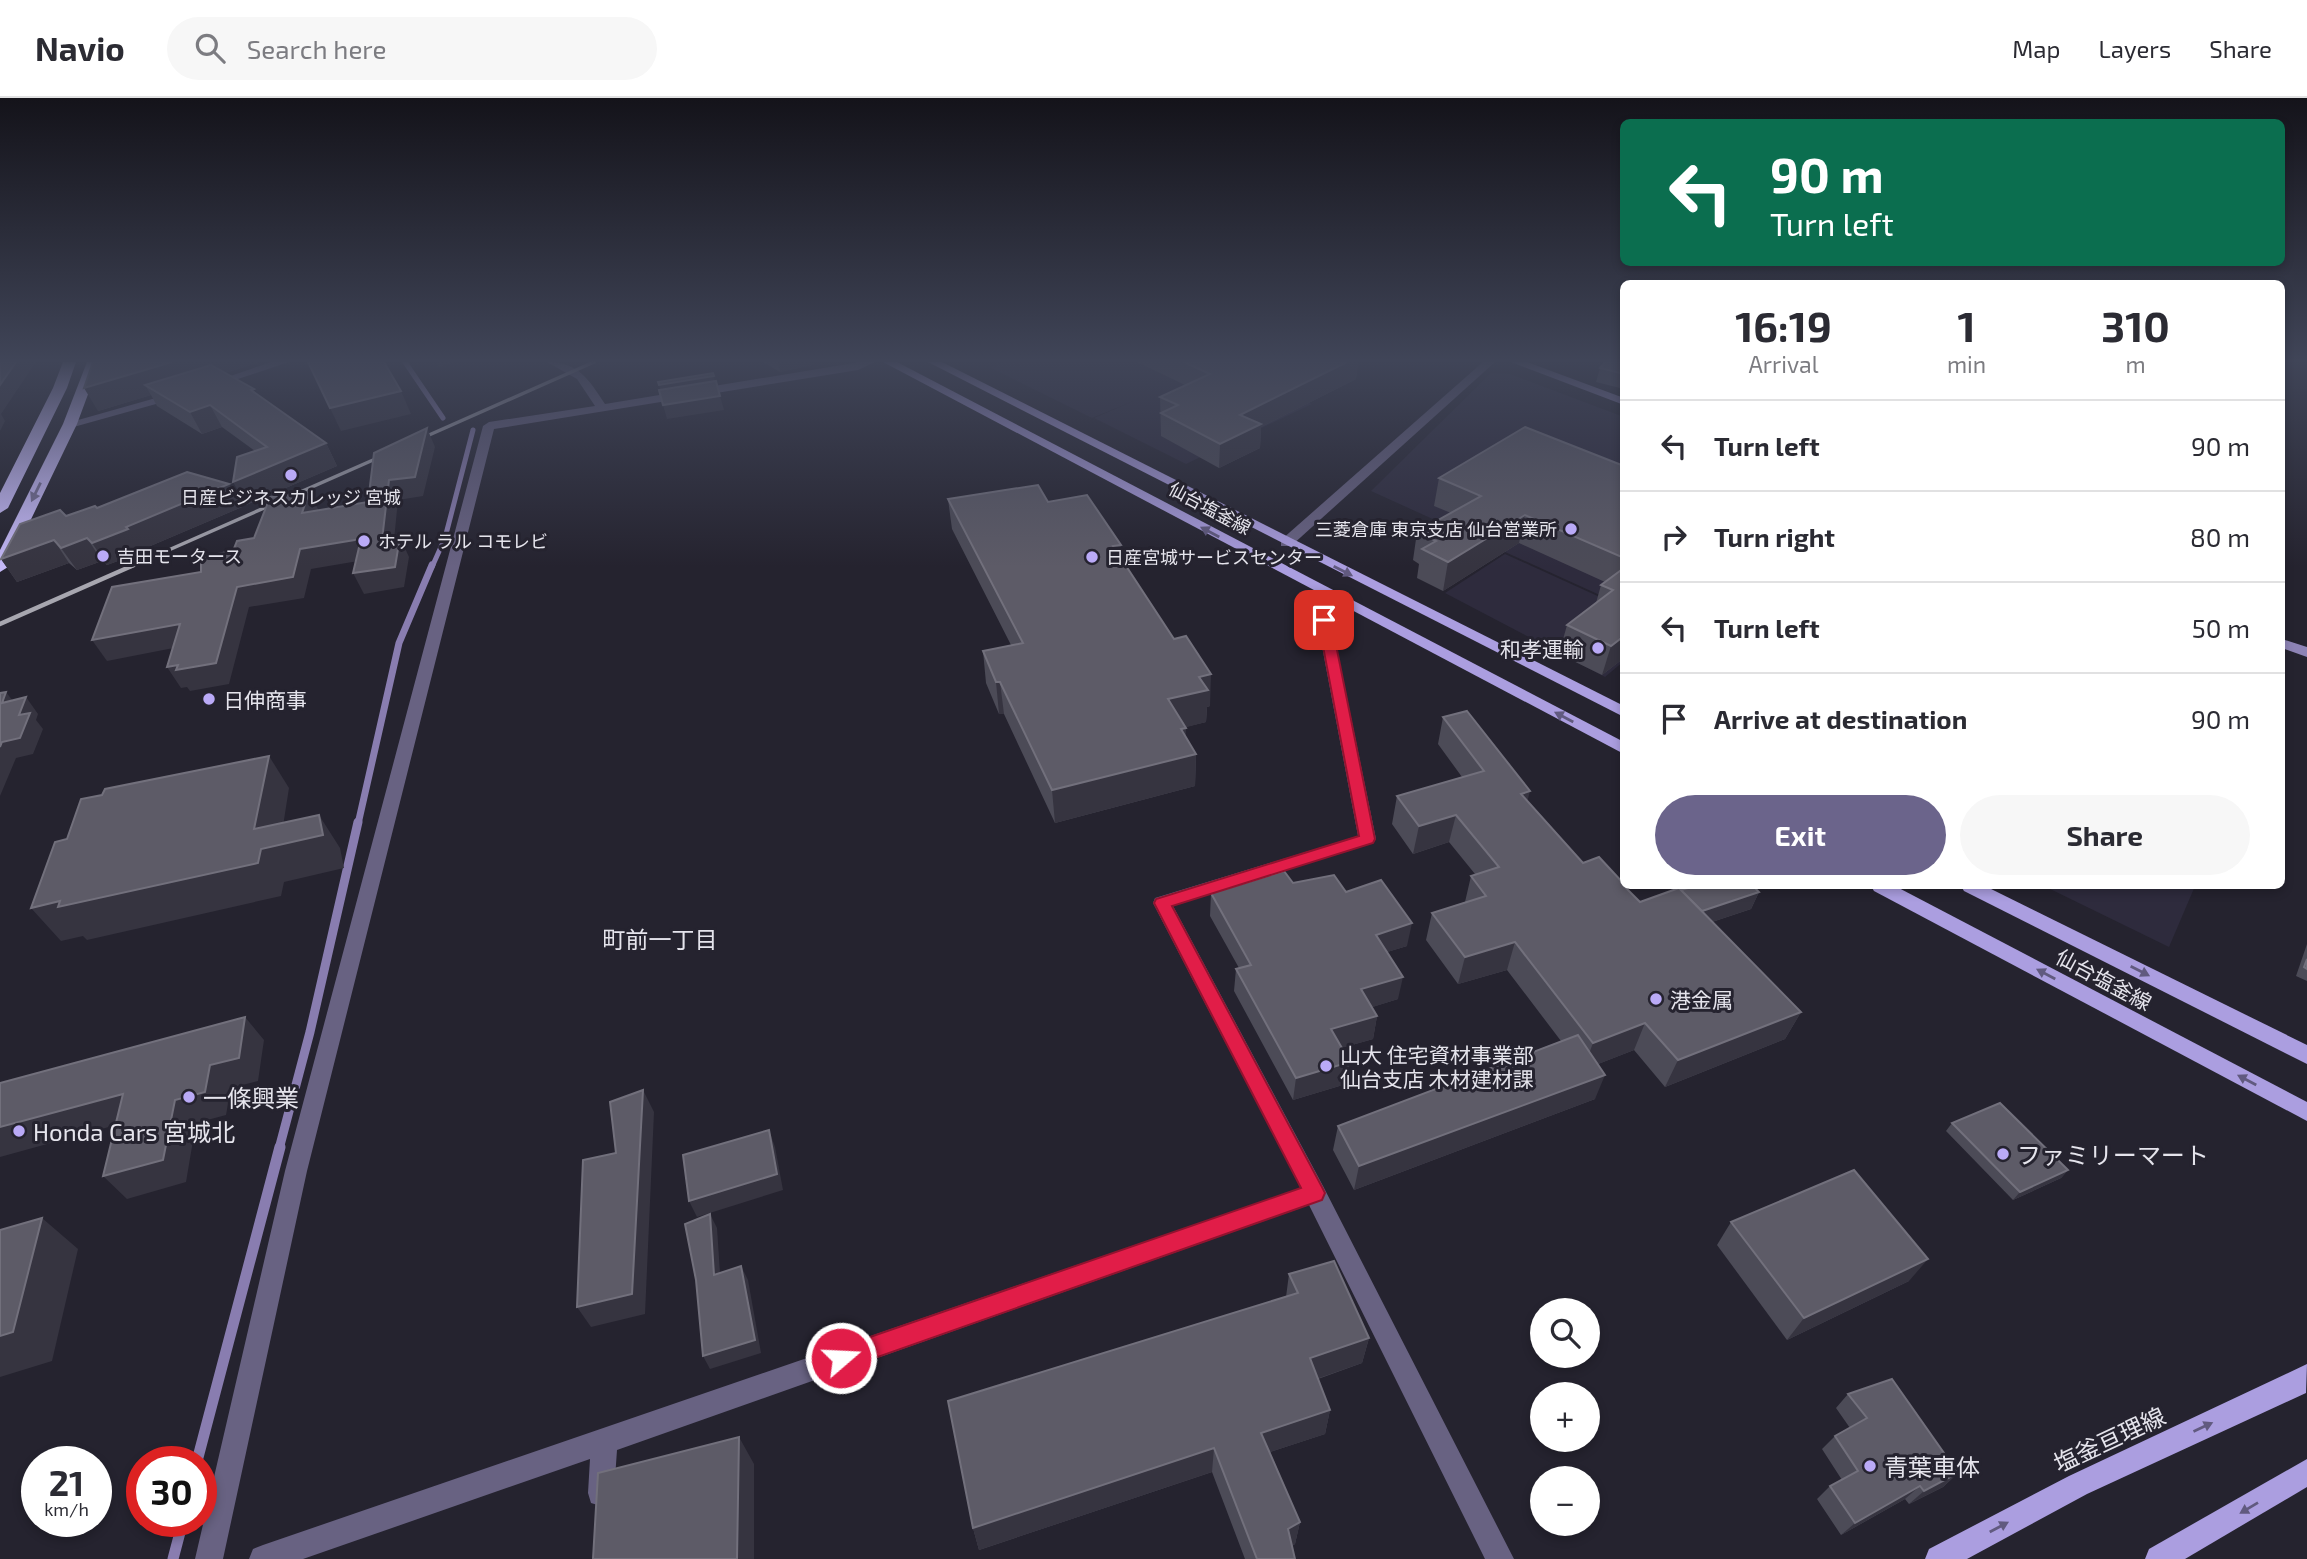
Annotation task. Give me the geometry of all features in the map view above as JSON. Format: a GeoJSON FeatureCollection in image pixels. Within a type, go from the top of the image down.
{"type":"FeatureCollection","features":[{"type":"Feature","properties":{"kind":"highway"},"geometry":{"type":"LineString","coordinates":[[0,508],[40,430]]}},
{"type":"Feature","properties":{"kind":"highway"},"geometry":{"type":"LineString","coordinates":[[1,563],[67,430]]}},
{"type":"Feature","properties":{"kind":"main road","name":"仙台塩釜線"},"geometry":{"type":"LineString","coordinates":[[1018,430],[1620,747]]}},
{"type":"Feature","properties":{"kind":"main road","name":"仙台塩釜線"},"geometry":{"type":"LineString","coordinates":[[1066,430],[1620,710]]}},
{"type":"Feature","properties":{"kind":"main road","name":"仙台塩釜線"},"geometry":{"type":"LineString","coordinates":[[1886,889],[2307,1112]]}},
{"type":"Feature","properties":{"kind":"main road","name":"仙台塩釜線"},"geometry":{"type":"LineString","coordinates":[[1976,889],[2307,1055]]}},
{"type":"Feature","properties":{"kind":"main road","name":"塩釜亘理線"},"geometry":{"type":"LineString","coordinates":[[1939,1559],[2078,1485],[2307,1377]]}},
{"type":"Feature","properties":{"kind":"main road"},"geometry":{"type":"LineString","coordinates":[[2159,1559],[2307,1472]]}},
{"type":"Feature","properties":{"kind":"street"},"geometry":{"type":"LineString","coordinates":[[209,1559],[296,1171],[488,430]]}},
{"type":"Feature","properties":{"kind":"street"},"geometry":{"type":"LineString","coordinates":[[1286,543],[1413,430]]}},
{"type":"Feature","properties":{"kind":"street"},"geometry":{"type":"LineString","coordinates":[[1339,599],[1324,620],[1367,839],[1162,903],[1315,1193],[1500,1559]]}},
{"type":"Feature","properties":{"kind":"street"},"geometry":{"type":"LineString","coordinates":[[2285,644],[2307,652]]}},
{"type":"Feature","properties":{"kind":"street"},"geometry":{"type":"LineString","coordinates":[[263,1559],[1315,1193]]}},
{"type":"Feature","properties":{"kind":"street"},"geometry":{"type":"LineString","coordinates":[[599,1520],[604,1441]]}},
{"type":"Feature","properties":{"kind":"shaded area"},"geometry":{"type":"Polygon","coordinates":[[[1118,430],[1257,430],[1186,464],[1118,430]]]}},
{"type":"Feature","properties":{"kind":"shaded area"},"geometry":{"type":"Polygon","coordinates":[[[1433,430],[1620,430],[1620,604],[1371,491],[1433,430]]]}},
{"type":"Feature","properties":{"kind":"shaded area"},"geometry":{"type":"Polygon","coordinates":[[[1505,554],[1620,606],[1620,664],[1605,677],[1445,593],[1505,554]]]}},
{"type":"Feature","properties":{"kind":"shaded area"},"geometry":{"type":"Polygon","coordinates":[[[2050,889],[2194,889],[2169,947],[2050,889]]]}},
{"type":"Feature","properties":{"kind":"building"},"geometry":{"type":"Polygon","coordinates":[[[244,430],[308,430],[326,443],[233,482],[237,457],[267,447],[244,430]]]}},
{"type":"Feature","properties":{"kind":"building"},"geometry":{"type":"Polygon","coordinates":[[[426,430],[415,477],[389,480],[382,540],[400,537],[395,567],[353,573],[361,539],[300,549],[293,577],[237,587],[216,663],[176,670],[178,665],[167,667],[180,624],[92,640],[112,587],[201,572],[201,557],[233,551],[237,541],[254,538],[270,497],[309,492],[302,513],[368,502],[374,453],[426,430]]]}},
{"type":"Feature","properties":{"kind":"building"},"geometry":{"type":"Polygon","coordinates":[[[1194,430],[1248,430],[1220,444],[1194,430]]]}},
{"type":"Feature","properties":{"kind":"building"},"geometry":{"type":"Polygon","coordinates":[[[1520,430],[1533,430],[1620,464],[1620,556],[1525,515],[1448,562],[1422,549],[1436,541],[1417,532],[1481,496],[1439,478],[1520,430]]]}},
{"type":"Feature","properties":{"kind":"building"},"geometry":{"type":"Polygon","coordinates":[[[187,472],[229,484],[92,543],[87,538],[61,548],[54,540],[1,559],[20,524],[60,510],[66,516],[95,506],[97,508],[187,472]]]}},
{"type":"Feature","properties":{"kind":"building"},"geometry":{"type":"Polygon","coordinates":[[[1038,485],[1048,502],[1087,495],[1121,545],[1113,546],[1174,639],[1186,636],[1211,674],[1199,677],[1208,690],[1168,699],[1186,728],[1181,729],[1196,754],[1052,790],[1000,682],[996,682],[983,651],[1023,643],[948,499],[1038,485]]]}},
{"type":"Feature","properties":{"kind":"building"},"geometry":{"type":"Polygon","coordinates":[[[1620,571],[1620,639],[1611,646],[1567,625],[1613,590],[1601,585],[1620,571]]]}},
{"type":"Feature","properties":{"kind":"building"},"geometry":{"type":"Polygon","coordinates":[[[6,692],[2,703],[26,697],[19,715],[30,713],[20,738],[2,742],[0,747],[0,693],[6,692]]]}},
{"type":"Feature","properties":{"kind":"building"},"geometry":{"type":"Polygon","coordinates":[[[1467,711],[1530,791],[1521,794],[1583,863],[1599,857],[1620,880],[1620,889],[1627,889],[1640,902],[1680,889],[1801,1012],[1678,1060],[1645,1023],[1593,1043],[1515,942],[1465,957],[1432,913],[1486,896],[1471,876],[1499,867],[1456,815],[1419,826],[1397,796],[1484,771],[1443,717],[1467,711]]]}},
{"type":"Feature","properties":{"kind":"building"},"geometry":{"type":"Polygon","coordinates":[[[269,756],[254,829],[319,815],[323,835],[261,849],[258,863],[58,907],[60,901],[31,908],[55,842],[67,839],[81,799],[102,795],[105,789],[269,756]]]}},
{"type":"Feature","properties":{"kind":"building"},"geometry":{"type":"Polygon","coordinates":[[[1284,871],[1293,883],[1334,875],[1346,892],[1381,880],[1412,923],[1376,935],[1403,977],[1361,989],[1377,1016],[1331,1029],[1350,1062],[1296,1078],[1236,969],[1251,965],[1211,893],[1284,871]]]}},
{"type":"Feature","properties":{"kind":"building"},"geometry":{"type":"Polygon","coordinates":[[[1756,889],[1759,892],[1702,911],[1681,890],[1756,889]]]}},
{"type":"Feature","properties":{"kind":"building"},"geometry":{"type":"Polygon","coordinates":[[[245,1017],[239,1058],[210,1065],[205,1092],[175,1100],[163,1160],[103,1176],[123,1094],[0,1127],[0,1083],[245,1017]]]}},
{"type":"Feature","properties":{"kind":"building"},"geometry":{"type":"Polygon","coordinates":[[[1578,1035],[1605,1075],[1359,1166],[1338,1126],[1578,1035]]]}},
{"type":"Feature","properties":{"kind":"building"},"geometry":{"type":"Polygon","coordinates":[[[643,1090],[632,1294],[577,1307],[583,1160],[616,1153],[610,1102],[643,1090]]]}},
{"type":"Feature","properties":{"kind":"building"},"geometry":{"type":"Polygon","coordinates":[[[2000,1103],[2068,1170],[2020,1192],[1952,1123],[2000,1103]]]}},
{"type":"Feature","properties":{"kind":"building"},"geometry":{"type":"Polygon","coordinates":[[[769,1130],[777,1174],[689,1201],[683,1155],[769,1130]]]}},
{"type":"Feature","properties":{"kind":"building"},"geometry":{"type":"Polygon","coordinates":[[[1854,1170],[1928,1259],[1804,1318],[1731,1222],[1854,1170]]]}},
{"type":"Feature","properties":{"kind":"building"},"geometry":{"type":"Polygon","coordinates":[[[710,1214],[714,1275],[741,1266],[755,1340],[703,1356],[696,1280],[685,1224],[710,1214]]]}},
{"type":"Feature","properties":{"kind":"building"},"geometry":{"type":"Polygon","coordinates":[[[42,1218],[13,1332],[0,1336],[0,1230],[42,1218]]]}},
{"type":"Feature","properties":{"kind":"building"},"geometry":{"type":"Polygon","coordinates":[[[1334,1261],[1369,1338],[1310,1358],[1330,1410],[1261,1433],[1300,1522],[1288,1529],[1295,1559],[1257,1559],[1214,1448],[973,1528],[948,1401],[1298,1293],[1289,1274],[1334,1261]]]}},
{"type":"Feature","properties":{"kind":"building"},"geometry":{"type":"Polygon","coordinates":[[[1892,1379],[1958,1473],[1924,1491],[1920,1486],[1855,1523],[1830,1486],[1858,1471],[1835,1436],[1867,1418],[1848,1394],[1892,1379]]]}},
{"type":"Feature","properties":{"kind":"building"},"geometry":{"type":"Polygon","coordinates":[[[739,1437],[737,1559],[593,1559],[598,1473],[739,1437]]]}},
{"type":"Feature","properties":{"kind":"waterway"},"geometry":{"type":"LineString","coordinates":[[432,567],[445,538],[473,430]]}},
{"type":"Feature","properties":{"kind":"waterway"},"geometry":{"type":"LineString","coordinates":[[358,824],[399,643],[432,565]]}},
{"type":"Feature","properties":{"kind":"waterway"},"geometry":{"type":"LineString","coordinates":[[279,1149],[310,1032],[358,822]]}},
{"type":"Feature","properties":{"kind":"waterway"},"geometry":{"type":"LineString","coordinates":[[201,1446],[280,1147]]}},
{"type":"Feature","properties":{"kind":"waterway"},"geometry":{"type":"LineString","coordinates":[[173,1559],[179,1537]]}},
{"type":"Feature","properties":{"kind":"railway"},"geometry":{"type":"LineString","coordinates":[[411,443],[440,430]]}},
{"type":"Feature","properties":{"kind":"railway"},"geometry":{"type":"LineString","coordinates":[[130,567],[389,453]]}},
{"type":"Feature","properties":{"kind":"railway"},"geometry":{"type":"LineString","coordinates":[[0,624],[134,565]]}},
{"type":"Feature","properties":{"kind":"place","name":"日産ビジネスカレッジ 宮城"},"geometry":{"type":"Point","coordinates":[291,475]}},
{"type":"Feature","properties":{"kind":"place","name":"三菱倉庫 東京支店 仙台営業所"},"geometry":{"type":"Point","coordinates":[1571,529]}},
{"type":"Feature","properties":{"kind":"place","name":"ホテル ラル コモレビ"},"geometry":{"type":"Point","coordinates":[364,541]}},
{"type":"Feature","properties":{"kind":"place","name":"吉田モータース"},"geometry":{"type":"Point","coordinates":[103,556]}},
{"type":"Feature","properties":{"kind":"place","name":"日産宮城サービスセンター"},"geometry":{"type":"Point","coordinates":[1092,557]}},
{"type":"Feature","properties":{"kind":"place","name":"和孝運輸"},"geometry":{"type":"Point","coordinates":[1598,648]}},
{"type":"Feature","properties":{"kind":"place","name":"日伸商事"},"geometry":{"type":"Point","coordinates":[209,699]}},
{"type":"Feature","properties":{"kind":"place","name":"港金属"},"geometry":{"type":"Point","coordinates":[1656,999]}},
{"type":"Feature","properties":{"kind":"place","name":"山大 住宅資材事業部 仙台支店 木材建材課"},"geometry":{"type":"Point","coordinates":[1326,1066]}},
{"type":"Feature","properties":{"kind":"place","name":"一條興業"},"geometry":{"type":"Point","coordinates":[189,1097]}},
{"type":"Feature","properties":{"kind":"place","name":"Honda Cars 宮城北"},"geometry":{"type":"Point","coordinates":[19,1131]}},
{"type":"Feature","properties":{"kind":"place","name":"ファミリーマート"},"geometry":{"type":"Point","coordinates":[2003,1154]}},
{"type":"Feature","properties":{"kind":"place","name":"青葉車体"},"geometry":{"type":"Point","coordinates":[1870,1466]}},
{"type":"Feature","properties":{"kind":"district","name":"町前一丁目"},"geometry":{"type":"Point","coordinates":[660,939]}},
{"type":"Feature","properties":{"kind":"route"},"geometry":{"type":"LineString","coordinates":[[841,1358],[1315,1193],[1162,903],[1367,839],[1324,620]]}}]}
